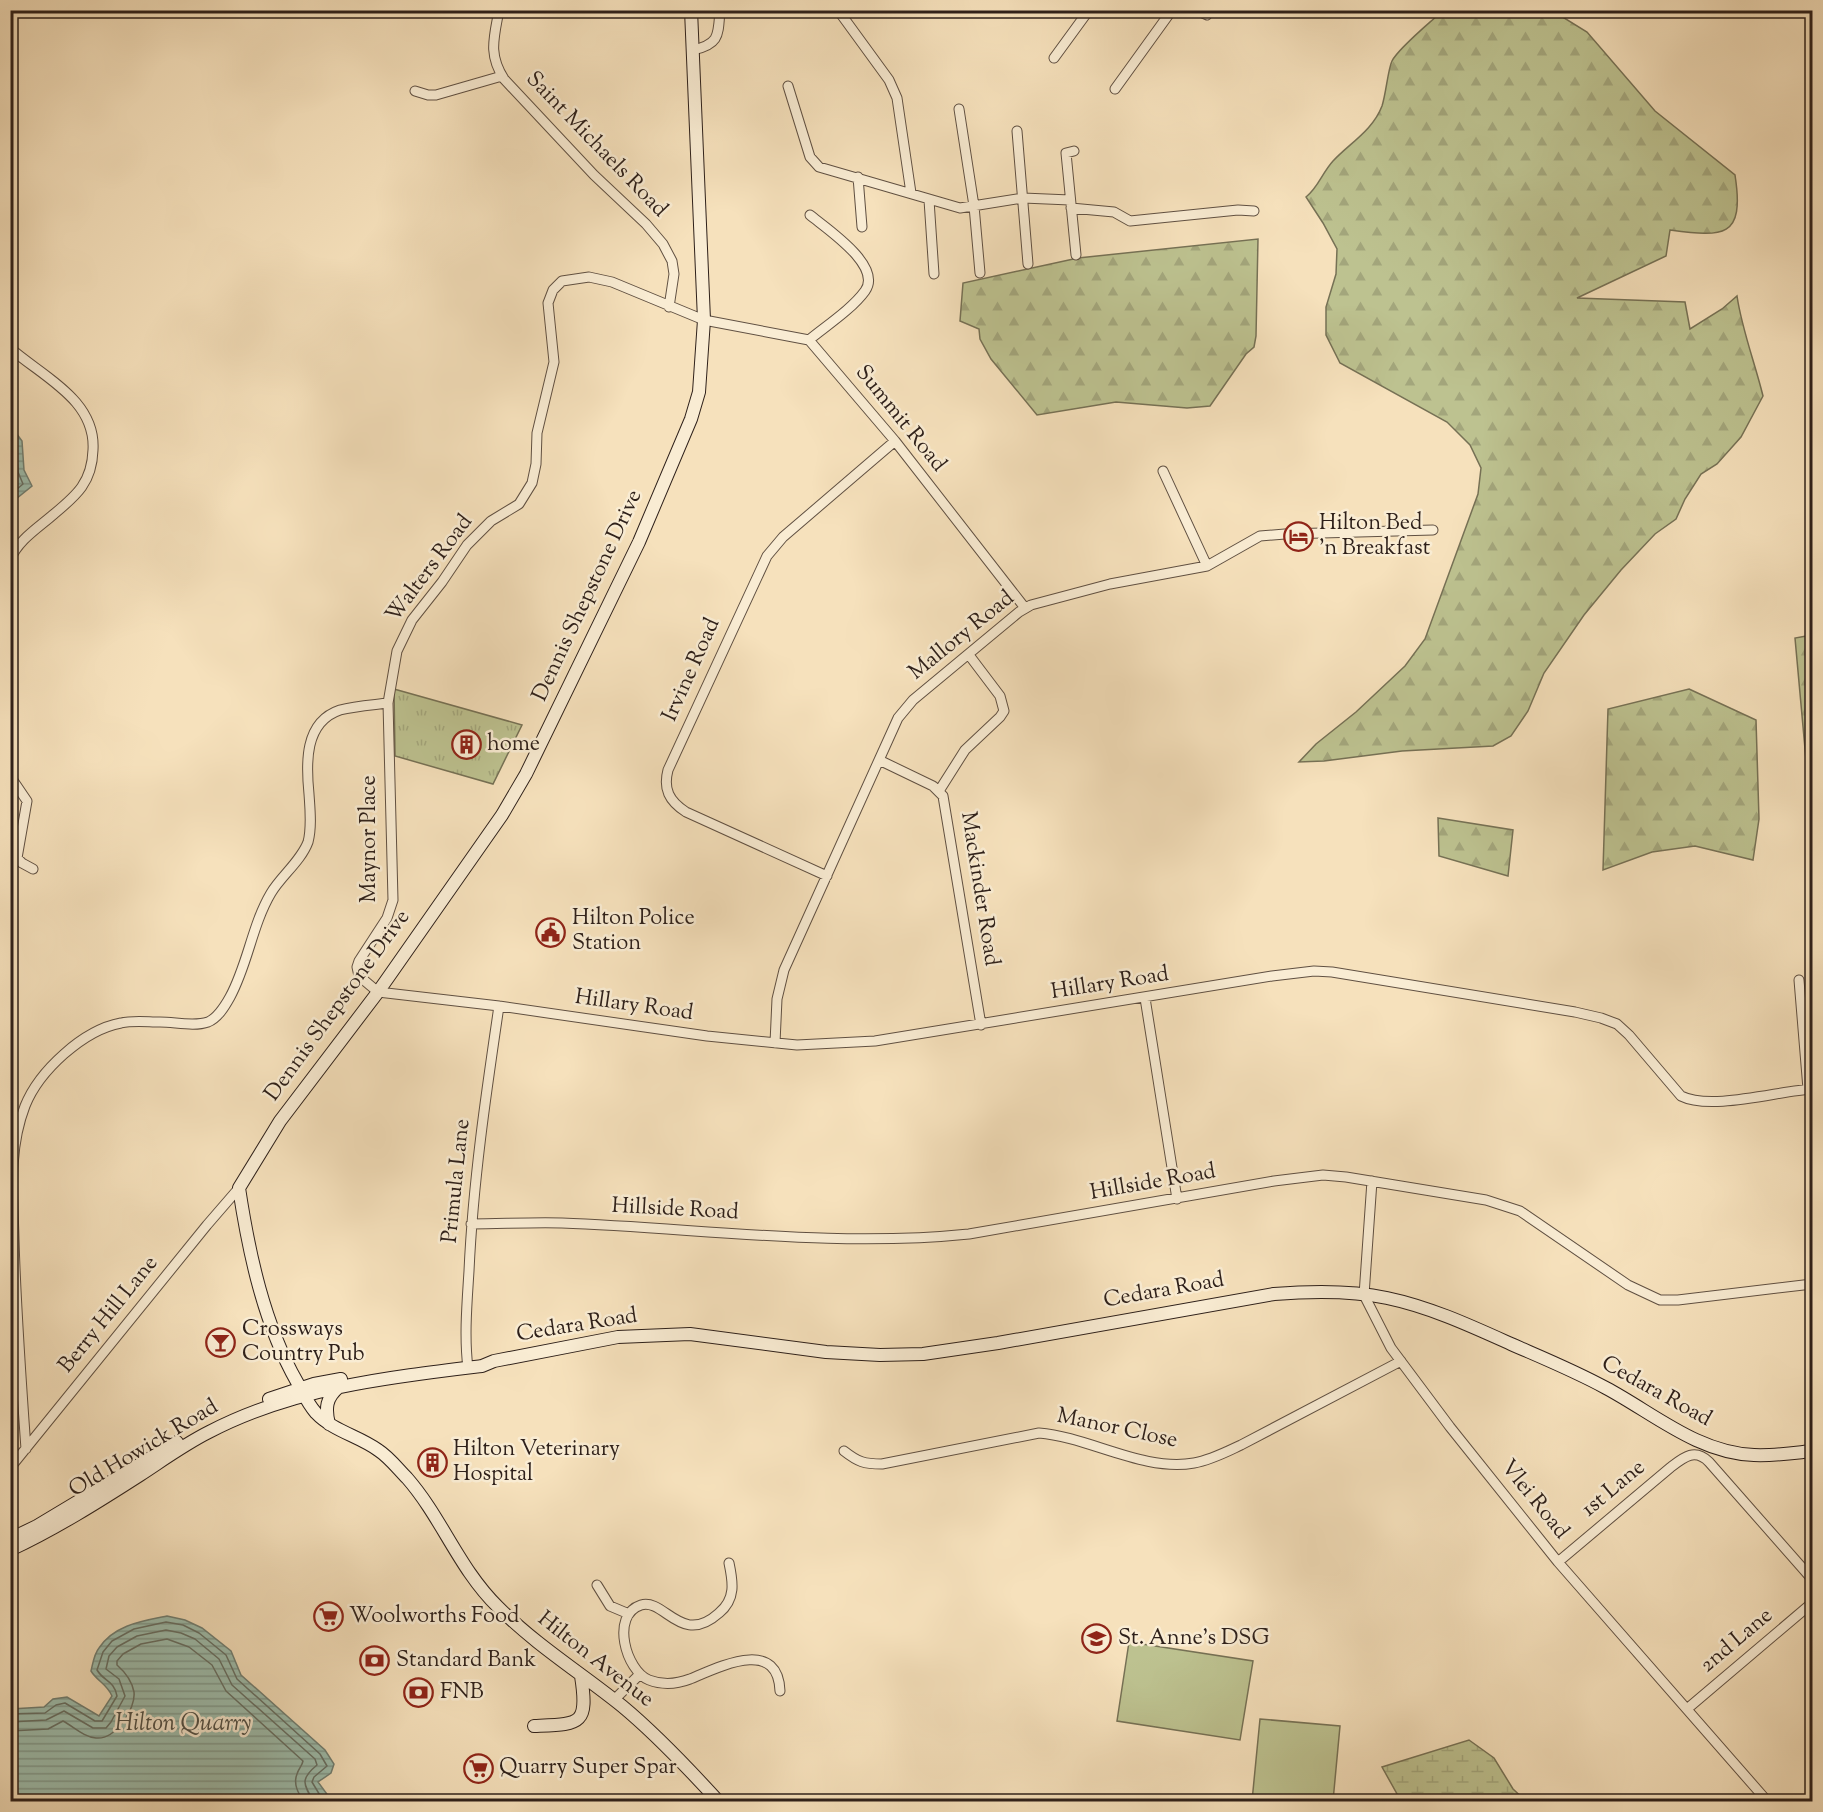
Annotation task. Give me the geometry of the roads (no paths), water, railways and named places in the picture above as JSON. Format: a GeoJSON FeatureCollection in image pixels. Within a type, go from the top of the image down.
{"type":"FeatureCollection","features":[{"type":"Feature","properties":{"kind":"main road","name":"Dennis Shepstone Drive"},"geometry":{"type":"LineString","coordinates":[[239,1188],[280,1121],[378,992],[501,815],[526,774],[639,542],[691,419],[699,392],[704,320],[692,10]]}},
{"type":"Feature","properties":{"kind":"main road"},"geometry":{"type":"LineString","coordinates":[[239,1188],[250,1255],[274,1332],[302,1392]]}},
{"type":"Feature","properties":{"kind":"main road","name":"Cedara Road"},"geometry":{"type":"LineString","coordinates":[[302,1392],[378,1372],[467,1364],[482,1366],[494,1361],[618,1337],[690,1334],[825,1352],[880,1355],[923,1354],[1274,1294],[1310,1291],[1387,1298],[1425,1309],[1481,1330],[1577,1373],[1607,1388],[1680,1432],[1718,1448],[1751,1455],[1812,1451]]}},
{"type":"Feature","properties":{"kind":"main road","name":"Cedara Road"},"geometry":{"type":"LineString","coordinates":[[302,1392],[467,1364]]}},
{"type":"Feature","properties":{"kind":"main road"},"geometry":{"type":"LineString","coordinates":[[329,1424],[328,1401],[339,1387]]}},
{"type":"Feature","properties":{"kind":"main road","name":"Hilton Avenue"},"geometry":{"type":"LineString","coordinates":[[302,1392],[316,1413],[329,1424],[378,1449],[409,1481],[477,1586],[528,1634],[653,1733],[718,1802]]}},
{"type":"Feature","properties":{"kind":"main road","name":"Old Howick Road"},"geometry":{"type":"LineString","coordinates":[[10,1539],[64,1510],[201,1428],[240,1409],[302,1392]]}},
{"type":"Feature","properties":{"kind":"main road","name":"Old Howick Road"},"geometry":{"type":"LineString","coordinates":[[10,1550],[42,1535],[210,1431],[302,1392]]}},
{"type":"Feature","properties":{"kind":"main road"},"geometry":{"type":"LineString","coordinates":[[534,1726],[570,1723],[578,1719],[584,1712],[585,1702],[581,1676]]}},
{"type":"Feature","properties":{"kind":"street","name":"Saint Michaels Road"},"geometry":{"type":"LineString","coordinates":[[499,10],[492,47],[494,60],[502,76],[594,175],[646,224],[663,244],[672,261],[674,274],[669,307]]}},
{"type":"Feature","properties":{"kind":"street"},"geometry":{"type":"LineString","coordinates":[[719,32],[720,10]]}},
{"type":"Feature","properties":{"kind":"street"},"geometry":{"type":"LineString","coordinates":[[693,50],[713,42],[727,10]]}},
{"type":"Feature","properties":{"kind":"street"},"geometry":{"type":"LineString","coordinates":[[838,10],[889,80],[897,98],[911,193]]}},
{"type":"Feature","properties":{"kind":"street"},"geometry":{"type":"LineString","coordinates":[[1054,58],[1089,10]]}},
{"type":"Feature","properties":{"kind":"street"},"geometry":{"type":"LineString","coordinates":[[1115,89],[1172,10]]}},
{"type":"Feature","properties":{"kind":"street"},"geometry":{"type":"LineString","coordinates":[[1196,10],[1207,15]]}},
{"type":"Feature","properties":{"kind":"street"},"geometry":{"type":"LineString","coordinates":[[415,91],[436,96],[502,76]]}},
{"type":"Feature","properties":{"kind":"street"},"geometry":{"type":"LineString","coordinates":[[788,86],[814,163],[819,167],[929,200],[960,208],[1023,198],[1114,212],[1131,221],[1238,210],[1254,211]]}},
{"type":"Feature","properties":{"kind":"street"},"geometry":{"type":"LineString","coordinates":[[959,109],[974,206],[980,273]]}},
{"type":"Feature","properties":{"kind":"street"},"geometry":{"type":"LineString","coordinates":[[1017,131],[1028,264]]}},
{"type":"Feature","properties":{"kind":"street"},"geometry":{"type":"LineString","coordinates":[[1074,152],[1066,153],[1076,255]]}},
{"type":"Feature","properties":{"kind":"street"},"geometry":{"type":"LineString","coordinates":[[858,177],[862,227]]}},
{"type":"Feature","properties":{"kind":"street"},"geometry":{"type":"LineString","coordinates":[[929,200],[934,274]]}},
{"type":"Feature","properties":{"kind":"street"},"geometry":{"type":"LineString","coordinates":[[704,320],[809,340],[858,299],[868,284],[868,273],[864,264],[810,215]]}},
{"type":"Feature","properties":{"kind":"street","name":"Walters Road"},"geometry":{"type":"LineString","coordinates":[[388,703],[397,651],[412,620],[480,530],[519,504],[532,483],[536,464],[537,433],[552,372],[554,350],[548,303],[556,285],[571,278],[589,277],[612,282],[704,320]]}},
{"type":"Feature","properties":{"kind":"street","name":"Summit Road"},"geometry":{"type":"LineString","coordinates":[[809,340],[895,441],[1025,608]]}},
{"type":"Feature","properties":{"kind":"street"},"geometry":{"type":"LineString","coordinates":[[10,348],[69,395],[88,419],[94,438],[92,466],[79,492],[25,538],[10,561]]}},
{"type":"Feature","properties":{"kind":"street","name":"Irvine Road"},"geometry":{"type":"LineString","coordinates":[[827,876],[686,812],[672,801],[667,793],[665,781],[767,556],[783,537],[895,441]]}},
{"type":"Feature","properties":{"kind":"street"},"geometry":{"type":"LineString","coordinates":[[1163,471],[1207,566]]}},
{"type":"Feature","properties":{"kind":"street","name":"Mallory Road"},"geometry":{"type":"LineString","coordinates":[[775,1043],[780,983],[898,718],[913,700],[1025,608],[1110,584],[1207,566],[1249,541],[1268,535],[1433,530]]}},
{"type":"Feature","properties":{"kind":"street"},"geometry":{"type":"LineString","coordinates":[[939,791],[965,750],[1004,711],[1000,696],[969,655]]}},
{"type":"Feature","properties":{"kind":"street"},"geometry":{"type":"LineString","coordinates":[[26,1449],[15,1273],[12,1165],[17,1131],[26,1104],[34,1089],[70,1048],[94,1033],[121,1023],[206,1023],[219,1014],[235,986],[257,921],[272,891],[302,852],[309,839],[310,812],[306,764],[307,751],[314,733],[321,723],[339,711],[388,703]]}},
{"type":"Feature","properties":{"kind":"street","name":"Maynor Place"},"geometry":{"type":"LineString","coordinates":[[378,992],[361,979],[357,967],[364,950],[387,918],[393,900],[388,703]]}},
{"type":"Feature","properties":{"kind":"street","name":"Mackinder Road"},"geometry":{"type":"LineString","coordinates":[[879,760],[926,782],[943,796],[981,1025]]}},
{"type":"Feature","properties":{"kind":"street"},"geometry":{"type":"LineString","coordinates":[[10,776],[27,801],[17,858],[33,869]]}},
{"type":"Feature","properties":{"kind":"street","name":"Hillary Road"},"geometry":{"type":"LineString","coordinates":[[378,992],[499,1006],[707,1036],[797,1045],[875,1041],[1297,973],[1332,972],[1575,1012],[1609,1020],[1629,1035],[1681,1096],[1693,1101],[1734,1099],[1810,1089]]}},
{"type":"Feature","properties":{"kind":"street"},"geometry":{"type":"LineString","coordinates":[[1799,980],[1810,1089]]}},
{"type":"Feature","properties":{"kind":"street"},"geometry":{"type":"LineString","coordinates":[[1145,998],[1177,1198]]}},
{"type":"Feature","properties":{"kind":"street","name":"Primula Lane"},"geometry":{"type":"LineString","coordinates":[[467,1364],[471,1224],[499,1006]]}},
{"type":"Feature","properties":{"kind":"street","name":"Hillside Road"},"geometry":{"type":"LineString","coordinates":[[471,1224],[561,1223],[805,1238],[892,1240],[969,1234],[1274,1181],[1311,1176],[1346,1177],[1486,1200],[1514,1209],[1628,1285],[1660,1300],[1678,1300],[1812,1284]]}},
{"type":"Feature","properties":{"kind":"street"},"geometry":{"type":"LineString","coordinates":[[1364,1295],[1372,1181]]}},
{"type":"Feature","properties":{"kind":"street","name":"Berry Hill Lane"},"geometry":{"type":"LineString","coordinates":[[10,1468],[239,1188]]}},
{"type":"Feature","properties":{"kind":"street","name":"Vlei Road"},"geometry":{"type":"LineString","coordinates":[[1364,1295],[1384,1336],[1450,1427],[1558,1562],[1768,1802]]}},
{"type":"Feature","properties":{"kind":"street","name":"Manor Close"},"geometry":{"type":"LineString","coordinates":[[844,1451],[866,1464],[882,1464],[1039,1433],[1054,1434],[1160,1463],[1192,1464],[1241,1445],[1401,1361]]}},
{"type":"Feature","properties":{"kind":"street","name":"1st Lane"},"geometry":{"type":"LineString","coordinates":[[1558,1562],[1682,1458],[1698,1454],[1709,1462],[1812,1579]]}},
{"type":"Feature","properties":{"kind":"street"},"geometry":{"type":"LineString","coordinates":[[729,1563],[733,1581],[732,1594],[725,1608],[713,1618],[700,1625],[691,1625],[651,1605],[642,1605],[629,1614],[624,1625],[626,1648],[640,1674],[649,1680],[672,1683],[686,1680],[719,1666],[743,1660],[757,1660],[766,1662],[777,1670],[780,1678],[780,1691]]}},
{"type":"Feature","properties":{"kind":"street"},"geometry":{"type":"LineString","coordinates":[[597,1585],[610,1606],[629,1614]]}},
{"type":"Feature","properties":{"kind":"street","name":"2nd Lane"},"geometry":{"type":"LineString","coordinates":[[1687,1709],[1812,1603]]}},
{"type":"Feature","properties":{"kind":"street"},"geometry":{"type":"LineString","coordinates":[[614,1700],[640,1674]]}},
{"type":"Feature","properties":{"kind":"water"},"geometry":{"type":"Polygon","coordinates":[[[11,426],[22,441],[24,470],[32,486],[11,503],[11,426]]]}},
{"type":"Feature","properties":{"kind":"water","name":"Hilton Quarry"},"geometry":{"type":"Polygon","coordinates":[[[167,1616],[185,1620],[202,1628],[231,1651],[241,1675],[325,1750],[334,1764],[331,1773],[318,1782],[332,1801],[11,1801],[11,1709],[44,1707],[53,1699],[67,1697],[99,1716],[112,1696],[91,1671],[97,1650],[112,1634],[129,1625],[167,1616]]]}},
{"type":"Feature","properties":{"kind":"place","name":"Hilton Bed 'n Breakfast"},"geometry":{"type":"Point","coordinates":[1298,537]}},
{"type":"Feature","properties":{"kind":"place","name":"home"},"geometry":{"type":"Point","coordinates":[466,745]}},
{"type":"Feature","properties":{"kind":"place","name":"Hilton Police Station"},"geometry":{"type":"Point","coordinates":[551,932]}},
{"type":"Feature","properties":{"kind":"place","name":"Crossways Country Pub"},"geometry":{"type":"Point","coordinates":[221,1343]}},
{"type":"Feature","properties":{"kind":"place","name":"Hilton Veterinary Hospital"},"geometry":{"type":"Point","coordinates":[432,1463]}},
{"type":"Feature","properties":{"kind":"place","name":"Woolworths Food"},"geometry":{"type":"Point","coordinates":[328,1617]}},
{"type":"Feature","properties":{"kind":"place","name":"St. Anne's DSG"},"geometry":{"type":"Point","coordinates":[1097,1639]}},
{"type":"Feature","properties":{"kind":"place","name":"Standard Bank"},"geometry":{"type":"Point","coordinates":[375,1661]}},
{"type":"Feature","properties":{"kind":"place","name":"FNB"},"geometry":{"type":"Point","coordinates":[419,1693]}},
{"type":"Feature","properties":{"kind":"place","name":"Quarry Super Spar"},"geometry":{"type":"Point","coordinates":[478,1768]}}]}
